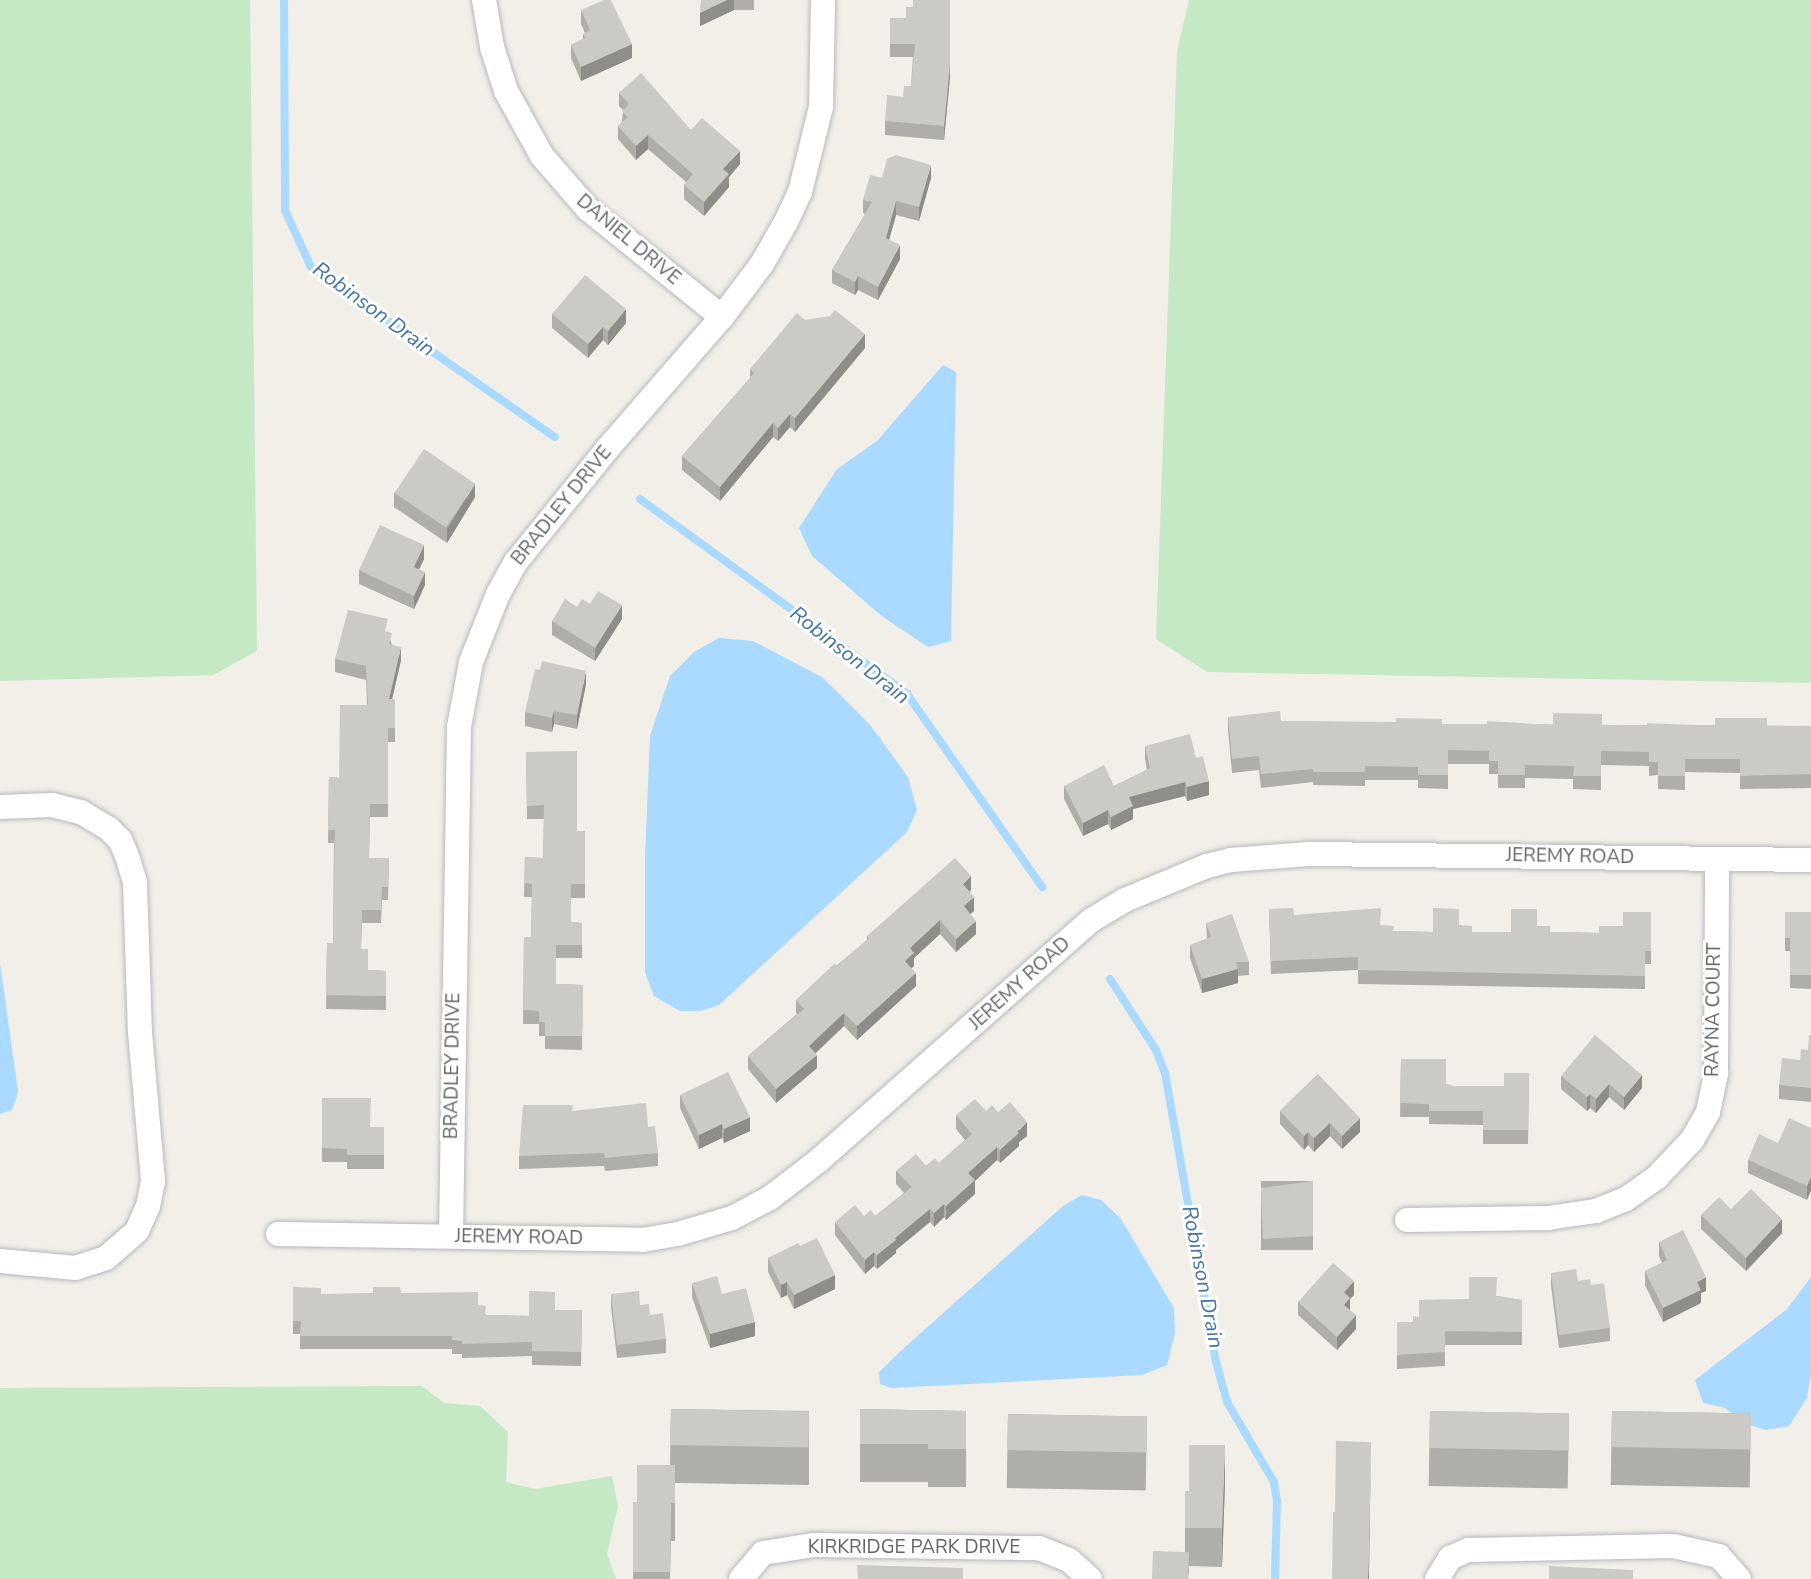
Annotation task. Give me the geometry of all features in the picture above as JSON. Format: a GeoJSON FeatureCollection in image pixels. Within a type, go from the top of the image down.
{"type":"FeatureCollection","features":[{"type":"Feature","properties":{"kind":"street","name":"DANIEL DRIVE"},"geometry":{"type":"LineString","coordinates":[[484,0],[492,47],[506,91],[542,156],[588,209],[722,317]]}},
{"type":"Feature","properties":{"kind":"street","name":"BRADLEY DRIVE"},"geometry":{"type":"LineString","coordinates":[[451,1236],[459,727],[471,662],[498,594],[516,562],[608,447],[722,317],[762,264],[800,192],[821,107],[823,0]]}},
{"type":"Feature","properties":{"kind":"street"},"geometry":{"type":"LineString","coordinates":[[0,807],[66,806],[95,819],[120,840],[135,883],[139,1032],[153,1181],[148,1206],[137,1231],[117,1252],[90,1265],[56,1269],[0,1261]]}},
{"type":"Feature","properties":{"kind":"street","name":"JEREMY ROAD"},"geometry":{"type":"LineString","coordinates":[[278,1234],[643,1240],[678,1234],[732,1218],[770,1198],[818,1161],[1090,921],[1125,900],[1207,866],[1231,860],[1309,854],[1811,860]]}},
{"type":"Feature","properties":{"kind":"street","name":"RAYNA COURT"},"geometry":{"type":"LineString","coordinates":[[1408,1220],[1548,1218],[1596,1211],[1626,1199],[1657,1177],[1692,1140],[1708,1112],[1716,1073],[1717,859]]}},
{"type":"Feature","properties":{"kind":"street","name":"KIRKRIDGE PARK DRIVE"},"geometry":{"type":"LineString","coordinates":[[741,1579],[759,1555],[814,1545],[1039,1548],[1069,1560],[1090,1579]]}},
{"type":"Feature","properties":{"kind":"street"},"geometry":{"type":"LineString","coordinates":[[1437,1579],[1450,1558],[1468,1550],[1672,1546],[1719,1556],[1739,1579]]}},
{"type":"Feature","properties":{"kind":"green space"},"geometry":{"type":"Polygon","coordinates":[[[0,0],[250,0],[257,651],[213,675],[0,681],[0,0]]]}},
{"type":"Feature","properties":{"kind":"green space"},"geometry":{"type":"Polygon","coordinates":[[[1189,0],[1811,0],[1811,683],[1207,672],[1156,639],[1177,51],[1189,0]]]}},
{"type":"Feature","properties":{"kind":"green space"},"geometry":{"type":"Polygon","coordinates":[[[422,1386],[444,1403],[480,1406],[508,1432],[506,1482],[535,1489],[612,1476],[618,1506],[607,1554],[616,1579],[0,1579],[0,1388],[422,1386]]]}},
{"type":"Feature","properties":{"kind":"water"},"geometry":{"type":"Polygon","coordinates":[[[943,365],[956,372],[951,641],[928,647],[883,617],[812,556],[799,528],[837,469],[877,441],[943,365]]]}},
{"type":"Feature","properties":{"kind":"water"},"geometry":{"type":"Polygon","coordinates":[[[719,638],[753,641],[822,677],[871,726],[908,777],[917,810],[907,832],[719,1005],[700,1011],[680,1011],[654,996],[645,972],[645,857],[650,736],[670,676],[694,652],[719,638]]]}},
{"type":"Feature","properties":{"kind":"water"},"geometry":{"type":"Polygon","coordinates":[[[0,963],[18,1092],[12,1110],[0,1114],[0,963]]]}},
{"type":"Feature","properties":{"kind":"water"},"geometry":{"type":"Polygon","coordinates":[[[1082,1195],[1101,1200],[1121,1219],[1174,1308],[1175,1334],[1167,1365],[1142,1375],[891,1388],[880,1384],[879,1372],[904,1348],[1063,1206],[1082,1195]]]}},
{"type":"Feature","properties":{"kind":"water"},"geometry":{"type":"Polygon","coordinates":[[[1811,1277],[1811,1373],[1807,1398],[1789,1426],[1766,1430],[1746,1424],[1725,1408],[1703,1403],[1695,1380],[1787,1309],[1811,1277]]]}},
{"type":"Feature","properties":{"kind":"building"},"geometry":{"type":"Polygon","coordinates":[[[604,0],[611,0],[632,44],[581,67],[571,45],[585,38],[583,34],[590,30],[581,10],[604,0]]]}},
{"type":"Feature","properties":{"kind":"building"},"geometry":{"type":"Polygon","coordinates":[[[701,0],[727,0],[700,13],[701,0]]]}},
{"type":"Feature","properties":{"kind":"building"},"geometry":{"type":"Polygon","coordinates":[[[913,0],[950,0],[950,64],[944,126],[885,121],[887,95],[903,97],[904,86],[911,86],[915,44],[890,44],[890,18],[906,18],[906,7],[913,7],[913,0]]]}},
{"type":"Feature","properties":{"kind":"building"},"geometry":{"type":"Polygon","coordinates":[[[641,73],[691,130],[702,118],[740,151],[723,169],[729,174],[704,202],[684,185],[693,174],[648,135],[636,146],[618,126],[628,117],[622,111],[629,104],[619,93],[641,73]]]}},
{"type":"Feature","properties":{"kind":"building"},"geometry":{"type":"Polygon","coordinates":[[[896,155],[931,165],[919,207],[896,201],[886,238],[900,245],[878,287],[858,276],[855,282],[832,270],[872,202],[863,200],[870,175],[882,178],[887,159],[896,155]]]}},
{"type":"Feature","properties":{"kind":"building"},"geometry":{"type":"Polygon","coordinates":[[[585,275],[626,309],[608,331],[603,327],[588,344],[552,314],[585,275]]]}},
{"type":"Feature","properties":{"kind":"building"},"geometry":{"type":"Polygon","coordinates":[[[835,310],[865,334],[795,418],[790,414],[778,428],[773,423],[720,487],[682,456],[754,373],[750,369],[797,313],[805,320],[830,316],[835,310]]]}},
{"type":"Feature","properties":{"kind":"building"},"geometry":{"type":"Polygon","coordinates":[[[424,449],[475,484],[446,528],[394,493],[424,449]]]}},
{"type":"Feature","properties":{"kind":"building"},"geometry":{"type":"Polygon","coordinates":[[[380,525],[424,545],[414,567],[425,572],[414,596],[359,570],[380,525]]]}},
{"type":"Feature","properties":{"kind":"building"},"geometry":{"type":"Polygon","coordinates":[[[598,591],[622,605],[595,648],[552,621],[565,599],[577,607],[582,599],[590,604],[598,591]]]}},
{"type":"Feature","properties":{"kind":"building"},"geometry":{"type":"Polygon","coordinates":[[[348,610],[388,619],[385,631],[392,633],[389,644],[401,647],[389,699],[395,699],[395,728],[388,728],[388,804],[370,804],[369,858],[389,858],[388,887],[382,887],[381,910],[362,910],[361,949],[368,949],[368,970],[386,971],[386,996],[326,995],[327,943],[333,943],[335,830],[328,830],[329,777],[339,778],[340,705],[368,705],[366,666],[335,659],[348,610]]]}},
{"type":"Feature","properties":{"kind":"building"},"geometry":{"type":"Polygon","coordinates":[[[542,661],[586,671],[577,715],[554,711],[552,718],[525,712],[535,669],[540,670],[542,661]]]}},
{"type":"Feature","properties":{"kind":"building"},"geometry":{"type":"Polygon","coordinates":[[[1280,711],[1281,721],[1396,722],[1396,718],[1442,719],[1442,724],[1487,724],[1487,721],[1553,725],[1553,713],[1602,714],[1602,725],[1647,723],[1715,726],[1715,718],[1767,718],[1767,726],[1811,726],[1811,774],[1740,776],[1740,759],[1685,759],[1685,776],[1658,776],[1658,762],[1649,762],[1649,752],[1601,751],[1601,776],[1573,776],[1574,766],[1525,765],[1525,775],[1498,775],[1498,761],[1489,761],[1489,751],[1448,750],[1448,775],[1418,775],[1418,767],[1365,766],[1365,772],[1313,772],[1313,769],[1261,774],[1259,756],[1232,759],[1228,717],[1280,711]]]}},
{"type":"Feature","properties":{"kind":"building"},"geometry":{"type":"Polygon","coordinates":[[[1190,734],[1196,758],[1203,756],[1209,781],[1187,787],[1185,782],[1129,797],[1133,806],[1111,817],[1108,810],[1083,823],[1064,786],[1104,765],[1114,786],[1150,768],[1145,746],[1190,734]]]}},
{"type":"Feature","properties":{"kind":"building"},"geometry":{"type":"Polygon","coordinates":[[[577,751],[577,831],[585,831],[585,884],[571,884],[571,922],[582,923],[582,945],[556,945],[556,984],[583,985],[582,1036],[545,1036],[545,1022],[539,1022],[539,1011],[523,1010],[524,937],[531,937],[532,884],[524,883],[525,857],[543,858],[544,805],[527,806],[526,752],[577,751]]]}},
{"type":"Feature","properties":{"kind":"building"},"geometry":{"type":"Polygon","coordinates":[[[955,858],[971,876],[963,884],[974,897],[964,906],[976,921],[956,939],[940,920],[910,948],[914,953],[905,961],[916,973],[857,1026],[844,1013],[809,1046],[817,1055],[776,1089],[748,1056],[804,1009],[796,1000],[835,963],[837,966],[869,938],[867,936],[955,858]]]}},
{"type":"Feature","properties":{"kind":"building"},"geometry":{"type":"Polygon","coordinates":[[[1293,908],[1294,915],[1381,908],[1380,925],[1394,926],[1393,931],[1433,932],[1433,908],[1459,909],[1459,925],[1472,926],[1472,932],[1511,932],[1511,909],[1537,909],[1537,926],[1550,926],[1550,932],[1599,933],[1599,926],[1623,926],[1623,912],[1651,912],[1651,951],[1645,951],[1645,976],[1358,970],[1358,957],[1271,961],[1269,909],[1293,908]]]}},
{"type":"Feature","properties":{"kind":"building"},"geometry":{"type":"Polygon","coordinates":[[[1785,912],[1811,912],[1811,975],[1790,975],[1790,938],[1785,938],[1785,912]]]}},
{"type":"Feature","properties":{"kind":"building"},"geometry":{"type":"Polygon","coordinates":[[[1232,914],[1249,962],[1236,962],[1238,969],[1202,979],[1190,945],[1211,937],[1206,923],[1232,914]]]}},
{"type":"Feature","properties":{"kind":"building"},"geometry":{"type":"Polygon","coordinates":[[[1595,1035],[1642,1075],[1624,1097],[1609,1084],[1596,1099],[1590,1094],[1587,1097],[1561,1076],[1595,1035]]]}},
{"type":"Feature","properties":{"kind":"building"},"geometry":{"type":"Polygon","coordinates":[[[1809,1035],[1811,1088],[1779,1085],[1782,1058],[1800,1060],[1801,1049],[1808,1050],[1809,1035]]]}},
{"type":"Feature","properties":{"kind":"building"},"geometry":{"type":"Polygon","coordinates":[[[1401,1059],[1446,1059],[1446,1084],[1453,1086],[1504,1086],[1504,1073],[1529,1073],[1528,1130],[1483,1130],[1483,1111],[1429,1111],[1429,1104],[1400,1103],[1401,1059]]]}},
{"type":"Feature","properties":{"kind":"building"},"geometry":{"type":"Polygon","coordinates":[[[728,1072],[750,1117],[724,1129],[722,1124],[699,1135],[680,1095],[728,1072]]]}},
{"type":"Feature","properties":{"kind":"building"},"geometry":{"type":"Polygon","coordinates":[[[1318,1074],[1360,1118],[1342,1136],[1330,1123],[1314,1138],[1308,1132],[1304,1136],[1280,1111],[1318,1074]]]}},
{"type":"Feature","properties":{"kind":"building"},"geometry":{"type":"Polygon","coordinates":[[[322,1098],[371,1098],[370,1127],[384,1127],[384,1155],[347,1155],[347,1149],[322,1148],[322,1098]]]}},
{"type":"Feature","properties":{"kind":"building"},"geometry":{"type":"Polygon","coordinates":[[[975,1099],[986,1111],[992,1105],[998,1112],[1010,1102],[1027,1122],[1000,1150],[997,1147],[968,1173],[975,1180],[946,1206],[944,1204],[934,1213],[930,1209],[877,1255],[874,1252],[865,1260],[835,1222],[855,1205],[864,1216],[871,1210],[875,1216],[912,1187],[896,1171],[916,1154],[926,1166],[935,1158],[939,1163],[972,1134],[956,1115],[975,1099]]]}},
{"type":"Feature","properties":{"kind":"building"},"geometry":{"type":"Polygon","coordinates":[[[646,1103],[648,1127],[655,1126],[658,1153],[605,1158],[604,1153],[519,1156],[523,1105],[573,1105],[572,1111],[646,1103]]]}},
{"type":"Feature","properties":{"kind":"building"},"geometry":{"type":"Polygon","coordinates":[[[1789,1118],[1811,1128],[1811,1177],[1807,1186],[1748,1160],[1759,1134],[1778,1143],[1789,1118]]]}},
{"type":"Feature","properties":{"kind":"building"},"geometry":{"type":"Polygon","coordinates":[[[1313,1181],[1313,1236],[1263,1239],[1261,1188],[1313,1181]]]}},
{"type":"Feature","properties":{"kind":"building"},"geometry":{"type":"Polygon","coordinates":[[[1751,1189],[1782,1219],[1746,1258],[1701,1215],[1719,1197],[1731,1209],[1751,1189]]]}},
{"type":"Feature","properties":{"kind":"building"},"geometry":{"type":"Polygon","coordinates":[[[1683,1230],[1706,1277],[1697,1282],[1701,1290],[1663,1308],[1645,1271],[1667,1260],[1659,1242],[1683,1230]]]}},
{"type":"Feature","properties":{"kind":"building"},"geometry":{"type":"Polygon","coordinates":[[[817,1238],[835,1275],[794,1295],[787,1282],[781,1285],[768,1258],[798,1243],[800,1246],[817,1238]]]}},
{"type":"Feature","properties":{"kind":"building"},"geometry":{"type":"Polygon","coordinates":[[[1333,1263],[1354,1281],[1344,1292],[1350,1298],[1344,1305],[1356,1315],[1337,1337],[1298,1302],[1333,1263]]]}},
{"type":"Feature","properties":{"kind":"building"},"geometry":{"type":"Polygon","coordinates":[[[1576,1269],[1578,1281],[1590,1279],[1591,1285],[1604,1283],[1610,1328],[1559,1335],[1551,1273],[1576,1269]]]}},
{"type":"Feature","properties":{"kind":"building"},"geometry":{"type":"Polygon","coordinates":[[[717,1276],[722,1294],[746,1288],[755,1322],[710,1334],[692,1283],[717,1276]]]}},
{"type":"Feature","properties":{"kind":"building"},"geometry":{"type":"Polygon","coordinates":[[[1469,1277],[1497,1277],[1496,1296],[1522,1300],[1522,1332],[1445,1331],[1445,1352],[1397,1355],[1397,1322],[1413,1322],[1413,1316],[1419,1317],[1419,1300],[1469,1299],[1469,1277]]]}},
{"type":"Feature","properties":{"kind":"building"},"geometry":{"type":"Polygon","coordinates":[[[293,1287],[321,1288],[321,1294],[373,1294],[373,1287],[400,1287],[401,1293],[478,1292],[478,1305],[486,1306],[485,1315],[529,1316],[529,1291],[555,1292],[555,1310],[582,1310],[581,1352],[532,1351],[532,1342],[462,1344],[462,1341],[452,1340],[452,1336],[300,1336],[301,1321],[293,1321],[293,1287]]]}},
{"type":"Feature","properties":{"kind":"building"},"geometry":{"type":"Polygon","coordinates":[[[639,1291],[640,1305],[649,1304],[650,1315],[663,1313],[666,1339],[617,1345],[611,1294],[639,1291]]]}},
{"type":"Feature","properties":{"kind":"building"},"geometry":{"type":"Polygon","coordinates":[[[671,1409],[809,1411],[808,1447],[670,1445],[671,1409]]]}},
{"type":"Feature","properties":{"kind":"building"},"geometry":{"type":"Polygon","coordinates":[[[860,1409],[966,1411],[966,1449],[928,1449],[928,1444],[860,1444],[860,1409]]]}},
{"type":"Feature","properties":{"kind":"building"},"geometry":{"type":"Polygon","coordinates":[[[1430,1411],[1569,1413],[1568,1450],[1429,1448],[1430,1411]]]}},
{"type":"Feature","properties":{"kind":"building"},"geometry":{"type":"Polygon","coordinates":[[[1612,1411],[1751,1413],[1750,1449],[1611,1447],[1612,1411]]]}},
{"type":"Feature","properties":{"kind":"building"},"geometry":{"type":"Polygon","coordinates":[[[1008,1414],[1147,1416],[1146,1452],[1007,1450],[1008,1414]]]}},
{"type":"Feature","properties":{"kind":"building"},"geometry":{"type":"Polygon","coordinates":[[[1336,1441],[1371,1442],[1368,1579],[1332,1579],[1336,1441]]]}},
{"type":"Feature","properties":{"kind":"building"},"geometry":{"type":"Polygon","coordinates":[[[1189,1445],[1225,1445],[1222,1528],[1185,1528],[1185,1491],[1189,1491],[1189,1445]]]}},
{"type":"Feature","properties":{"kind":"building"},"geometry":{"type":"Polygon","coordinates":[[[637,1465],[675,1465],[675,1503],[671,1503],[670,1572],[633,1572],[633,1502],[637,1502],[637,1465]]]}},
{"type":"Feature","properties":{"kind":"building"},"geometry":{"type":"Polygon","coordinates":[[[1153,1551],[1189,1552],[1188,1579],[1152,1579],[1153,1551]]]}},
{"type":"Feature","properties":{"kind":"building"},"geometry":{"type":"Polygon","coordinates":[[[857,1565],[963,1568],[963,1579],[858,1579],[857,1565]]]}},
{"type":"Feature","properties":{"kind":"building"},"geometry":{"type":"Polygon","coordinates":[[[1549,1566],[1633,1570],[1633,1579],[1549,1579],[1549,1566]]]}},
{"type":"Feature","properties":{"kind":"waterway","name":"Robinson Drain"},"geometry":{"type":"LineString","coordinates":[[284,0],[285,210],[311,267],[555,437]]}},
{"type":"Feature","properties":{"kind":"waterway","name":"Robinson Drain"},"geometry":{"type":"LineString","coordinates":[[640,499],[907,694],[1042,887]]}},
{"type":"Feature","properties":{"kind":"waterway","name":"Robinson Drain"},"geometry":{"type":"LineString","coordinates":[[1110,979],[1156,1050],[1165,1073],[1215,1358],[1227,1402],[1274,1482],[1277,1500],[1275,1579]]}}]}
